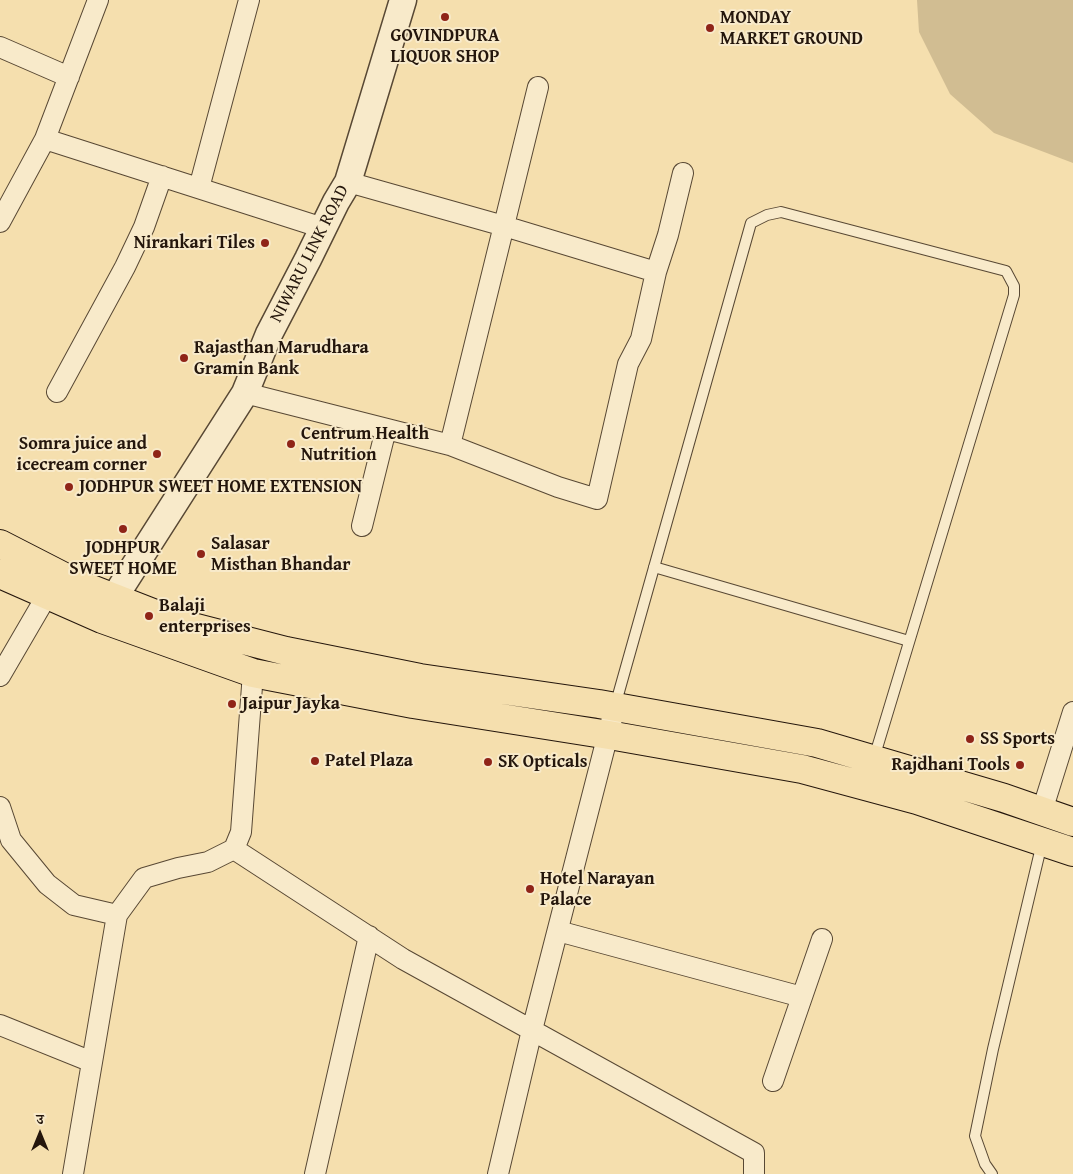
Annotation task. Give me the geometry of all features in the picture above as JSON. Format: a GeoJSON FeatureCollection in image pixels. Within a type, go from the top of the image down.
{"type":"FeatureCollection","features":[{"type":"Feature","properties":{"kind":"main road"},"geometry":{"type":"LineString","coordinates":[[0,544],[53,585]]}},
{"type":"Feature","properties":{"kind":"main road"},"geometry":{"type":"LineString","coordinates":[[0,574],[53,585],[253,673],[413,704],[802,769],[917,800],[1058,847],[1060,818],[1004,798],[817,743],[615,707],[420,678],[286,651],[181,624],[108,608]]}},
{"type":"Feature","properties":{"kind":"street"},"geometry":{"type":"LineString","coordinates":[[0,222],[45,138],[98,0]]}},
{"type":"Feature","properties":{"kind":"street"},"geometry":{"type":"LineString","coordinates":[[199,188],[249,0]]}},
{"type":"Feature","properties":{"kind":"street","name":"NIWARU LINK ROAD"},"geometry":{"type":"LineString","coordinates":[[108,608],[245,393],[269,334],[348,182],[402,0]]}},
{"type":"Feature","properties":{"kind":"street"},"geometry":{"type":"LineString","coordinates":[[0,47],[69,77]]}},
{"type":"Feature","properties":{"kind":"street"},"geometry":{"type":"LineString","coordinates":[[450,445],[538,87]]}},
{"type":"Feature","properties":{"kind":"street"},"geometry":{"type":"LineString","coordinates":[[45,138],[323,228]]}},
{"type":"Feature","properties":{"kind":"street"},"geometry":{"type":"LineString","coordinates":[[245,393],[450,445],[558,487],[597,499],[628,364],[641,339],[656,272],[668,235],[683,173]]}},
{"type":"Feature","properties":{"kind":"street"},"geometry":{"type":"LineString","coordinates":[[58,392],[125,268],[144,227],[162,176]]}},
{"type":"Feature","properties":{"kind":"street"},"geometry":{"type":"LineString","coordinates":[[348,182],[504,226],[656,272]]}},
{"type":"Feature","properties":{"kind":"street"},"geometry":{"type":"LineString","coordinates":[[362,526],[386,429]]}},
{"type":"Feature","properties":{"kind":"street"},"geometry":{"type":"LineString","coordinates":[[3,665],[53,585]]}},
{"type":"Feature","properties":{"kind":"street"},"geometry":{"type":"LineString","coordinates":[[73,1174],[117,915],[144,878],[208,862],[234,849],[241,832],[253,673]]}},
{"type":"Feature","properties":{"kind":"street"},"geometry":{"type":"LineString","coordinates":[[498,1174],[532,1030],[615,707]]}},
{"type":"Feature","properties":{"kind":"street"},"geometry":{"type":"LineString","coordinates":[[1060,818],[1073,712]]}},
{"type":"Feature","properties":{"kind":"street"},"geometry":{"type":"LineString","coordinates":[[0,807],[12,840],[47,884],[74,905],[117,915]]}},
{"type":"Feature","properties":{"kind":"street"},"geometry":{"type":"LineString","coordinates":[[234,849],[403,959],[754,1153],[754,1174]]}},
{"type":"Feature","properties":{"kind":"street"},"geometry":{"type":"LineString","coordinates":[[558,931],[802,997]]}},
{"type":"Feature","properties":{"kind":"street"},"geometry":{"type":"LineString","coordinates":[[315,1174],[369,936]]}},
{"type":"Feature","properties":{"kind":"street"},"geometry":{"type":"LineString","coordinates":[[773,1081],[822,939]]}},
{"type":"Feature","properties":{"kind":"street"},"geometry":{"type":"LineString","coordinates":[[0,1025],[92,1062]]}},
{"type":"Feature","properties":{"kind":"lane"},"geometry":{"type":"LineString","coordinates":[[615,707],[751,223],[767,215],[781,212],[1006,271],[1014,286],[1014,295],[873,760]]}},
{"type":"Feature","properties":{"kind":"lane"},"geometry":{"type":"LineString","coordinates":[[654,567],[909,640]]}},
{"type":"Feature","properties":{"kind":"lane"},"geometry":{"type":"LineString","coordinates":[[992,1174],[985,1164],[975,1136],[996,1040],[1058,847]]}},
{"type":"Feature","properties":{"kind":"shaded area"},"geometry":{"type":"Polygon","coordinates":[[[917,0],[1073,0],[1073,163],[994,133],[950,94],[919,32],[917,0]]]}},
{"type":"Feature","properties":{"kind":"place","name":"GOVINDPURA LIQUOR SHOP"},"geometry":{"type":"Point","coordinates":[445,17]}},
{"type":"Feature","properties":{"kind":"place","name":"MONDAY MARKET GROUND"},"geometry":{"type":"Point","coordinates":[710,28]}},
{"type":"Feature","properties":{"kind":"place","name":"Nirankari Tiles"},"geometry":{"type":"Point","coordinates":[265,243]}},
{"type":"Feature","properties":{"kind":"place","name":"Rajasthan Marudhara Gramin Bank"},"geometry":{"type":"Point","coordinates":[184,358]}},
{"type":"Feature","properties":{"kind":"place","name":"Centrum Health Nutrition"},"geometry":{"type":"Point","coordinates":[291,444]}},
{"type":"Feature","properties":{"kind":"place","name":"Somra juice and icecream corner"},"geometry":{"type":"Point","coordinates":[157,454]}},
{"type":"Feature","properties":{"kind":"place","name":"JODHPUR SWEET HOME EXTENSION"},"geometry":{"type":"Point","coordinates":[69,487]}},
{"type":"Feature","properties":{"kind":"place","name":"JODHPUR SWEET HOME"},"geometry":{"type":"Point","coordinates":[123,529]}},
{"type":"Feature","properties":{"kind":"place","name":"Salasar Misthan Bhandar"},"geometry":{"type":"Point","coordinates":[201,554]}},
{"type":"Feature","properties":{"kind":"place","name":"Balaji enterprises"},"geometry":{"type":"Point","coordinates":[149,616]}},
{"type":"Feature","properties":{"kind":"place","name":"Jaipur Jayka"},"geometry":{"type":"Point","coordinates":[232,704]}},
{"type":"Feature","properties":{"kind":"place","name":"SS Sports"},"geometry":{"type":"Point","coordinates":[970,739]}},
{"type":"Feature","properties":{"kind":"place","name":"Patel Plaza"},"geometry":{"type":"Point","coordinates":[315,761]}},
{"type":"Feature","properties":{"kind":"place","name":"SK Opticals"},"geometry":{"type":"Point","coordinates":[488,762]}},
{"type":"Feature","properties":{"kind":"place","name":"Rajdhani Tools"},"geometry":{"type":"Point","coordinates":[1020,765]}},
{"type":"Feature","properties":{"kind":"place","name":"Hotel Narayan Palace"},"geometry":{"type":"Point","coordinates":[530,889]}}]}
